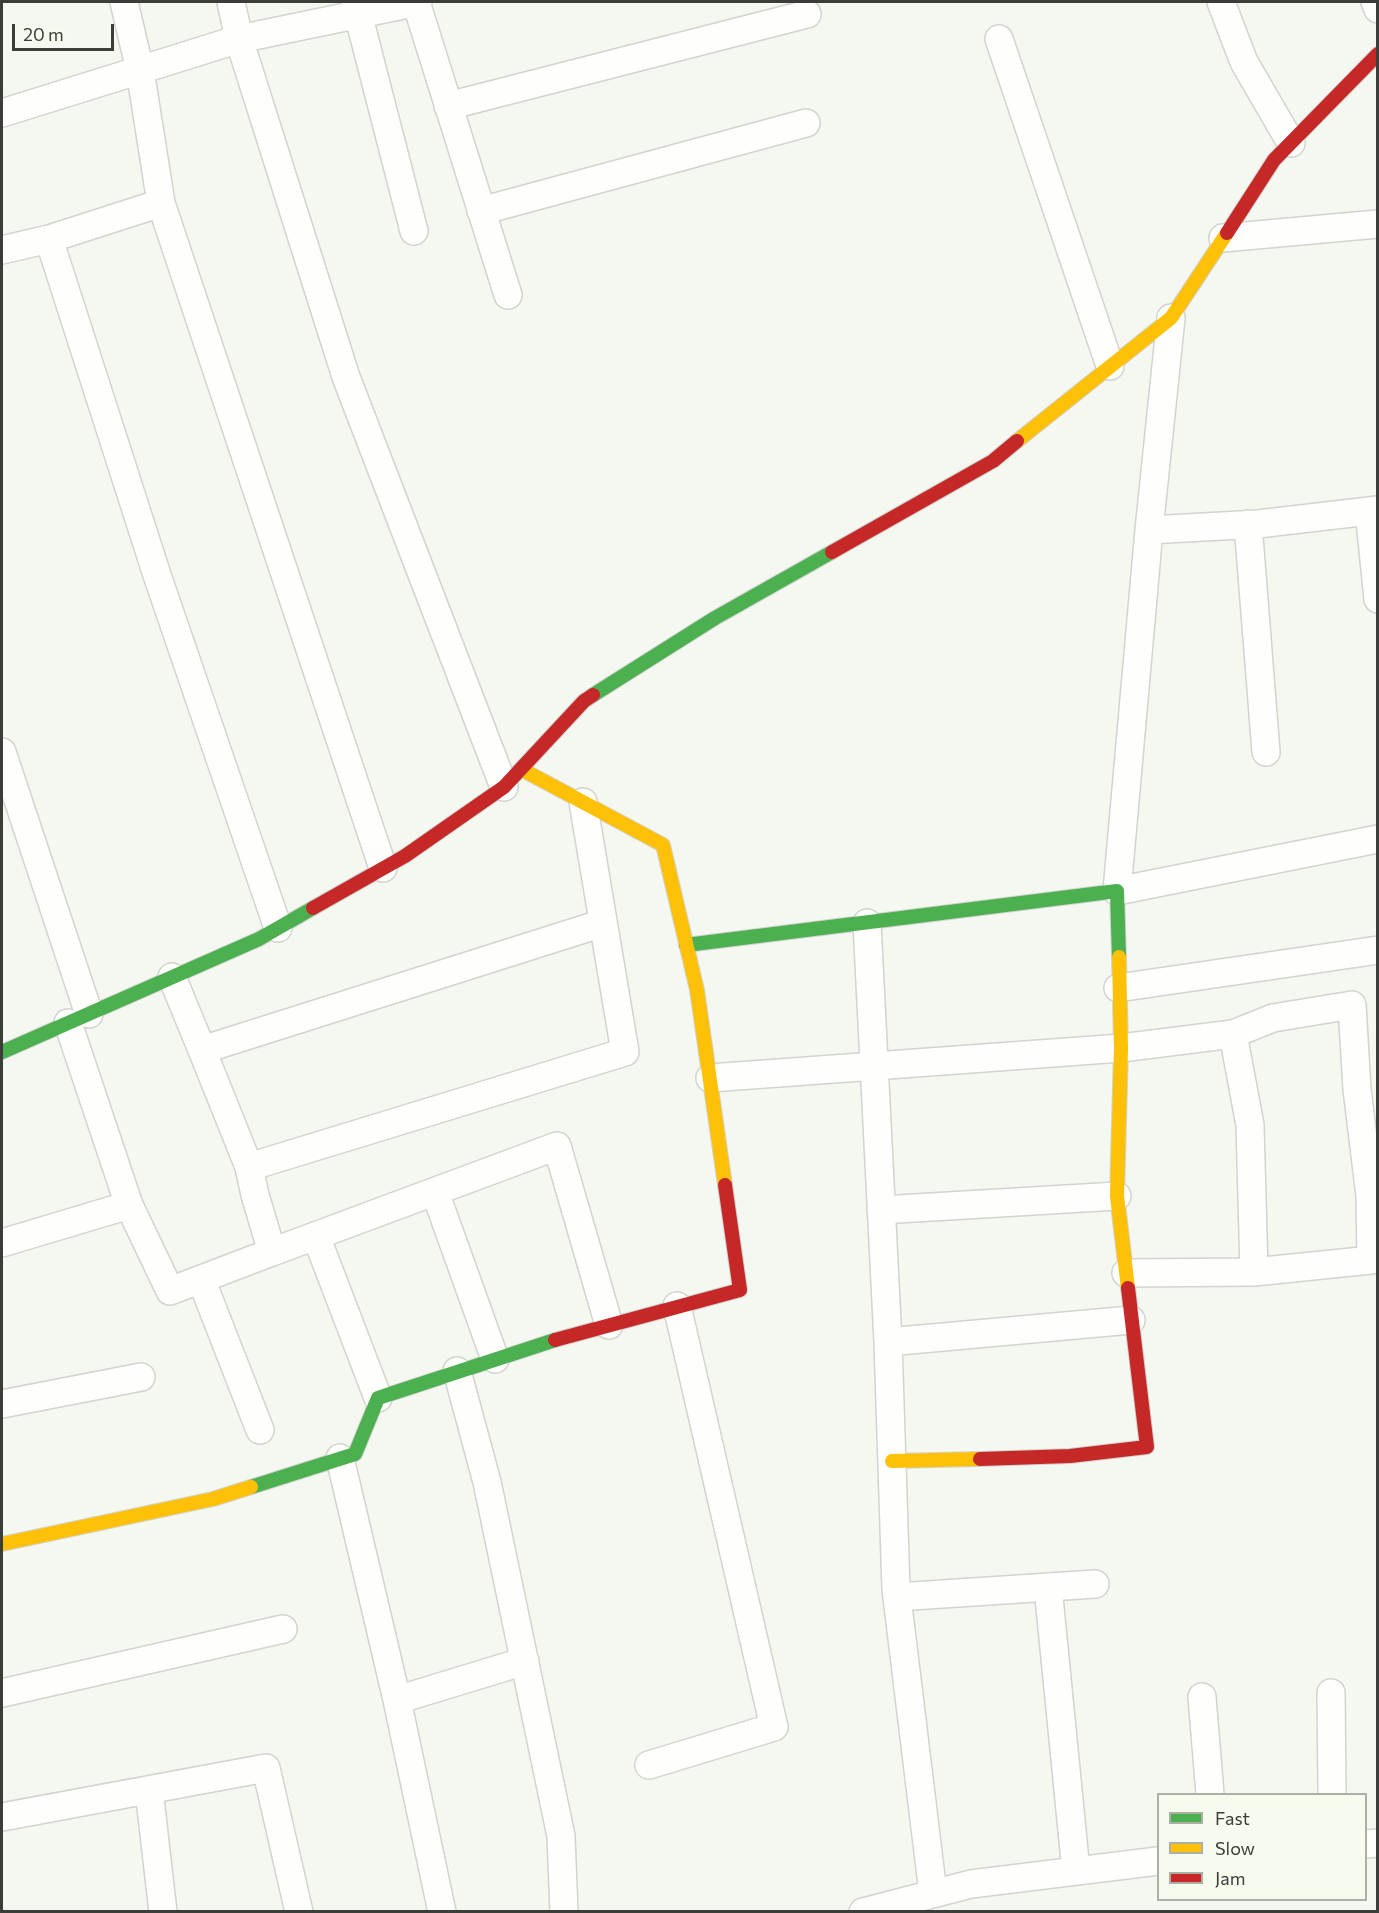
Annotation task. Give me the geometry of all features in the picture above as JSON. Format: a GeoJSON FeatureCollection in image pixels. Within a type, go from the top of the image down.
{"type":"FeatureCollection","features":[{"type":"Feature","properties":{"kind":"street"},"geometry":{"type":"LineString","coordinates":[[124,2],[140,70],[161,203],[383,868]]}},
{"type":"Feature","properties":{"kind":"street"},"geometry":{"type":"LineString","coordinates":[[231,2],[239,39],[346,376],[513,778],[583,802],[663,845],[697,990],[740,1290],[576,1333],[378,1398]]}},
{"type":"Feature","properties":{"kind":"street"},"geometry":{"type":"LineString","coordinates":[[2,113],[239,39],[356,8],[417,2],[508,295]]}},
{"type":"Feature","properties":{"kind":"street"},"geometry":{"type":"LineString","coordinates":[[1221,2],[1244,63],[1291,143]]}},
{"type":"Feature","properties":{"kind":"street"},"geometry":{"type":"LineString","coordinates":[[1375,2],[1377,9]]}},
{"type":"Feature","properties":{"kind":"street"},"geometry":{"type":"LineString","coordinates":[[356,8],[414,231]]}},
{"type":"Feature","properties":{"kind":"street"},"geometry":{"type":"LineString","coordinates":[[448,106],[807,14]]}},
{"type":"Feature","properties":{"kind":"street"},"geometry":{"type":"LineString","coordinates":[[999,39],[1110,366]]}},
{"type":"Feature","properties":{"kind":"street"},"geometry":{"type":"LineString","coordinates":[[2,1052],[259,939],[405,856],[513,778],[584,701],[715,618],[993,461],[1171,318],[1274,160],[1377,54]]}},
{"type":"Feature","properties":{"kind":"street"},"geometry":{"type":"LineString","coordinates":[[481,211],[806,123]]}},
{"type":"Feature","properties":{"kind":"street"},"geometry":{"type":"LineString","coordinates":[[2,250],[49,239],[161,203]]}},
{"type":"Feature","properties":{"kind":"street"},"geometry":{"type":"LineString","coordinates":[[1223,238],[1377,224]]}},
{"type":"Feature","properties":{"kind":"street"},"geometry":{"type":"LineString","coordinates":[[49,239],[157,575],[278,928]]}},
{"type":"Feature","properties":{"kind":"street"},"geometry":{"type":"LineString","coordinates":[[892,1461],[1070,1456],[1147,1447],[1117,1196],[1121,1048],[1117,891],[1149,531],[1171,318]]}},
{"type":"Feature","properties":{"kind":"street"},"geometry":{"type":"LineString","coordinates":[[1149,531],[1248,524],[1373,510],[1377,599]]}},
{"type":"Feature","properties":{"kind":"street"},"geometry":{"type":"LineString","coordinates":[[1248,524],[1266,752]]}},
{"type":"Feature","properties":{"kind":"street"},"geometry":{"type":"LineString","coordinates":[[2,752],[129,1205],[170,1291],[557,1146],[609,1325]]}},
{"type":"Feature","properties":{"kind":"street"},"geometry":{"type":"LineString","coordinates":[[249,1167],[625,1052],[583,802]]}},
{"type":"Feature","properties":{"kind":"street"},"geometry":{"type":"LineString","coordinates":[[686,945],[1117,891],[1377,839]]}},
{"type":"Feature","properties":{"kind":"street"},"geometry":{"type":"LineString","coordinates":[[202,1050],[603,923]]}},
{"type":"Feature","properties":{"kind":"street"},"geometry":{"type":"LineString","coordinates":[[867,923],[888,1342],[897,1597],[947,1898]]}},
{"type":"Feature","properties":{"kind":"street"},"geometry":{"type":"LineString","coordinates":[[1118,988],[1377,950]]}},
{"type":"Feature","properties":{"kind":"street"},"geometry":{"type":"LineString","coordinates":[[172,977],[249,1167],[272,1252]]}},
{"type":"Feature","properties":{"kind":"street"},"geometry":{"type":"LineString","coordinates":[[710,1078],[1121,1048],[1233,1034],[1273,1018],[1352,1005],[1357,1089],[1370,1196],[1371,1260],[1254,1272],[1126,1273]]}},
{"type":"Feature","properties":{"kind":"street"},"geometry":{"type":"LineString","coordinates":[[1233,1034],[1250,1125],[1254,1272]]}},
{"type":"Feature","properties":{"kind":"street"},"geometry":{"type":"LineString","coordinates":[[435,1192],[495,1359]]}},
{"type":"Feature","properties":{"kind":"street"},"geometry":{"type":"LineString","coordinates":[[881,1210],[1117,1196]]}},
{"type":"Feature","properties":{"kind":"street"},"geometry":{"type":"LineString","coordinates":[[2,1243],[129,1205]]}},
{"type":"Feature","properties":{"kind":"street"},"geometry":{"type":"LineString","coordinates":[[2,1544],[213,1499],[355,1454],[378,1398],[316,1236]]}},
{"type":"Feature","properties":{"kind":"street"},"geometry":{"type":"LineString","coordinates":[[201,1279],[260,1430]]}},
{"type":"Feature","properties":{"kind":"street"},"geometry":{"type":"LineString","coordinates":[[649,1765],[774,1727],[677,1306]]}},
{"type":"Feature","properties":{"kind":"street"},"geometry":{"type":"LineString","coordinates":[[888,1342],[1131,1320]]}},
{"type":"Feature","properties":{"kind":"street"},"geometry":{"type":"LineString","coordinates":[[457,1371],[487,1482],[561,1836],[564,1911]]}},
{"type":"Feature","properties":{"kind":"street"},"geometry":{"type":"LineString","coordinates":[[2,1404],[141,1377]]}},
{"type":"Feature","properties":{"kind":"street"},"geometry":{"type":"LineString","coordinates":[[340,1458],[397,1700],[442,1911]]}},
{"type":"Feature","properties":{"kind":"street"},"geometry":{"type":"LineString","coordinates":[[897,1597],[1095,1584]]}},
{"type":"Feature","properties":{"kind":"street"},"geometry":{"type":"LineString","coordinates":[[1048,1587],[1076,1871]]}},
{"type":"Feature","properties":{"kind":"street"},"geometry":{"type":"LineString","coordinates":[[2,1693],[283,1629]]}},
{"type":"Feature","properties":{"kind":"street"},"geometry":{"type":"LineString","coordinates":[[397,1700],[525,1661]]}},
{"type":"Feature","properties":{"kind":"street"},"geometry":{"type":"LineString","coordinates":[[1331,1694],[1332,1793]]}},
{"type":"Feature","properties":{"kind":"street"},"geometry":{"type":"LineString","coordinates":[[1202,1697],[1210,1793]]}},
{"type":"Feature","properties":{"kind":"street"},"geometry":{"type":"LineString","coordinates":[[2,1817],[266,1768],[299,1911]]}},
{"type":"Feature","properties":{"kind":"street"},"geometry":{"type":"LineString","coordinates":[[149,1790],[163,1911]]}},
{"type":"Feature","properties":{"kind":"street"},"geometry":{"type":"LineString","coordinates":[[863,1911],[947,1898],[971,1884],[1157,1861]]}},
{"type":"Feature","properties":{"kind":"traffic: fast"},"geometry":{"type":"LineString","coordinates":[[593,695],[715,618],[832,552]]}},
{"type":"Feature","properties":{"kind":"traffic: fast"},"geometry":{"type":"LineString","coordinates":[[686,945],[1117,891],[1119,957]]}},
{"type":"Feature","properties":{"kind":"traffic: fast"},"geometry":{"type":"LineString","coordinates":[[2,1052],[259,939],[313,908]]}},
{"type":"Feature","properties":{"kind":"traffic: fast"},"geometry":{"type":"LineString","coordinates":[[251,1487],[355,1454],[378,1398],[555,1340]]}},
{"type":"Feature","properties":{"kind":"traffic: slow"},"geometry":{"type":"LineString","coordinates":[[1017,441],[1171,318],[1227,233]]}},
{"type":"Feature","properties":{"kind":"traffic: slow"},"geometry":{"type":"LineString","coordinates":[[521,769],[663,845],[697,990],[725,1185]]}},
{"type":"Feature","properties":{"kind":"traffic: slow"},"geometry":{"type":"LineString","coordinates":[[1119,957],[1121,1048],[1117,1196],[1128,1288]]}},
{"type":"Feature","properties":{"kind":"traffic: slow"},"geometry":{"type":"LineString","coordinates":[[892,1461],[980,1459]]}},
{"type":"Feature","properties":{"kind":"traffic: slow"},"geometry":{"type":"LineString","coordinates":[[2,1544],[213,1499],[251,1487]]}},
{"type":"Feature","properties":{"kind":"traffic: jam"},"geometry":{"type":"LineString","coordinates":[[1227,233],[1274,160],[1378,54]]}},
{"type":"Feature","properties":{"kind":"traffic: jam"},"geometry":{"type":"LineString","coordinates":[[832,552],[993,461],[1017,441]]}},
{"type":"Feature","properties":{"kind":"traffic: jam"},"geometry":{"type":"LineString","coordinates":[[313,908],[405,856],[504,787],[584,701],[593,695]]}},
{"type":"Feature","properties":{"kind":"traffic: jam"},"geometry":{"type":"LineString","coordinates":[[555,1340],[740,1290],[725,1185]]}},
{"type":"Feature","properties":{"kind":"traffic: jam"},"geometry":{"type":"LineString","coordinates":[[980,1459],[1070,1456],[1147,1447],[1128,1288]]}}]}
